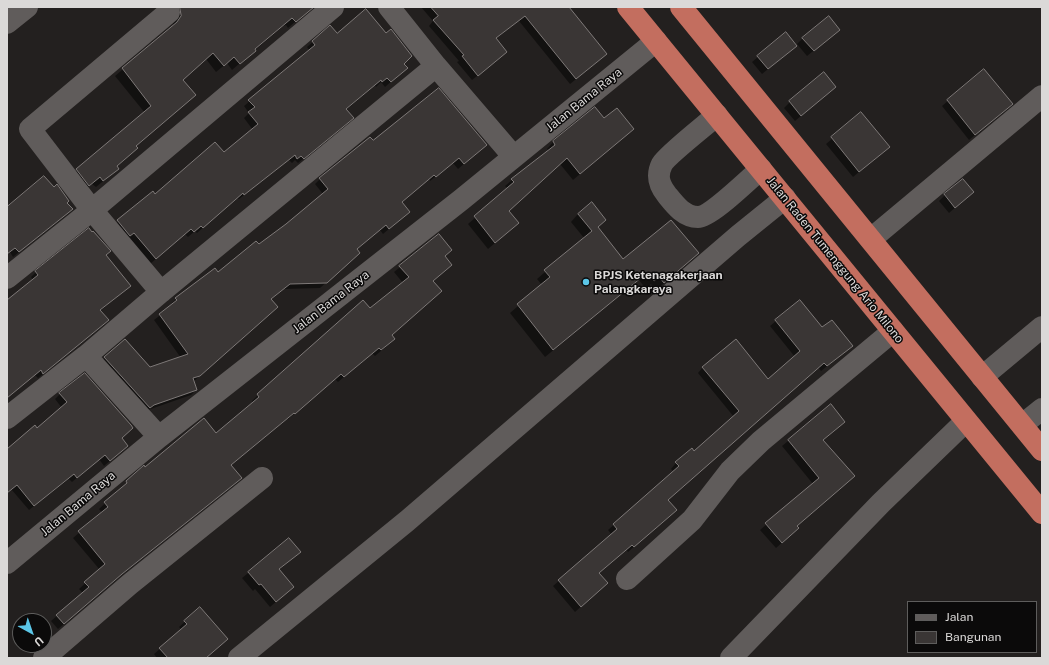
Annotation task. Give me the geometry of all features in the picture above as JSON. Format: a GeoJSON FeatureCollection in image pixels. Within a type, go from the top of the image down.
{"type":"FeatureCollection","features":[{"type":"Feature","properties":{"kind":"highway","name":"Jalan Raden Tumenggung Ario Milono"},"geometry":{"type":"LineString","coordinates":[[628,7],[1042,513]]}},
{"type":"Feature","properties":{"kind":"highway"},"geometry":{"type":"LineString","coordinates":[[681,7],[1042,450]]}},
{"type":"Feature","properties":{"kind":"street"},"geometry":{"type":"LineString","coordinates":[[7,23],[27,7]]}},
{"type":"Feature","properties":{"kind":"street"},"geometry":{"type":"LineString","coordinates":[[7,278],[92,210],[333,7]]}},
{"type":"Feature","properties":{"kind":"street"},"geometry":{"type":"LineString","coordinates":[[389,7],[436,66],[514,157]]}},
{"type":"Feature","properties":{"kind":"street"},"geometry":{"type":"LineString","coordinates":[[161,292],[92,210],[30,129],[169,12]]}},
{"type":"Feature","properties":{"kind":"street","name":"Jalan Bama Raya"},"geometry":{"type":"LineString","coordinates":[[7,563],[159,437],[514,157],[656,41]]}},
{"type":"Feature","properties":{"kind":"street"},"geometry":{"type":"LineString","coordinates":[[7,418],[86,356],[161,292],[436,66]]}},
{"type":"Feature","properties":{"kind":"street"},"geometry":{"type":"LineString","coordinates":[[871,239],[1042,96]]}},
{"type":"Feature","properties":{"kind":"street"},"geometry":{"type":"LineString","coordinates":[[717,115],[663,163],[658,175],[661,186],[676,206],[688,214],[699,217],[711,211],[761,169]]}},
{"type":"Feature","properties":{"kind":"street"},"geometry":{"type":"LineString","coordinates":[[239,658],[407,520],[738,236],[785,198]]}},
{"type":"Feature","properties":{"kind":"street"},"geometry":{"type":"LineString","coordinates":[[982,377],[1042,327]]}},
{"type":"Feature","properties":{"kind":"street"},"geometry":{"type":"LineString","coordinates":[[628,579],[692,520],[720,482],[735,466],[762,441],[893,331]]}},
{"type":"Feature","properties":{"kind":"street"},"geometry":{"type":"LineString","coordinates":[[86,356],[159,437]]}},
{"type":"Feature","properties":{"kind":"street"},"geometry":{"type":"LineString","coordinates":[[1022,424],[1042,410]]}},
{"type":"Feature","properties":{"kind":"street"},"geometry":{"type":"LineString","coordinates":[[731,658],[880,503],[966,421]]}},
{"type":"Feature","properties":{"kind":"street"},"geometry":{"type":"LineString","coordinates":[[44,658],[130,584],[262,478]]}},
{"type":"Feature","properties":{"kind":"building"},"geometry":{"type":"Polygon","coordinates":[[[180,7],[314,7],[296,22],[292,18],[255,49],[256,51],[240,64],[234,57],[224,66],[213,53],[183,80],[196,95],[136,146],[138,148],[117,166],[119,169],[103,181],[100,177],[89,186],[76,169],[151,106],[122,68],[177,22],[181,16],[180,7]]]}},
{"type":"Feature","properties":{"kind":"building"},"geometry":{"type":"Polygon","coordinates":[[[431,7],[569,7],[607,54],[576,79],[525,16],[496,38],[507,52],[478,76],[462,56],[464,55],[433,20],[438,16],[431,7]]]}},
{"type":"Feature","properties":{"kind":"building"},"geometry":{"type":"Polygon","coordinates":[[[366,9],[386,33],[391,29],[412,56],[404,64],[408,68],[391,82],[387,78],[382,82],[381,80],[346,109],[354,118],[304,159],[301,156],[297,159],[295,155],[244,195],[243,193],[203,228],[201,226],[194,232],[191,229],[156,259],[134,233],[130,236],[117,220],[153,191],[155,194],[215,142],[224,152],[258,124],[248,112],[255,107],[248,100],[315,45],[312,41],[330,25],[337,33],[366,9]]]}},
{"type":"Feature","properties":{"kind":"building"},"geometry":{"type":"Polygon","coordinates":[[[829,16],[840,30],[814,51],[802,38],[829,16]]]}},
{"type":"Feature","properties":{"kind":"building"},"geometry":{"type":"Polygon","coordinates":[[[786,32],[797,46],[768,69],[757,56],[786,32]]]}},
{"type":"Feature","properties":{"kind":"building"},"geometry":{"type":"Polygon","coordinates":[[[984,69],[1013,104],[975,135],[947,100],[984,69]]]}},
{"type":"Feature","properties":{"kind":"building"},"geometry":{"type":"Polygon","coordinates":[[[824,72],[836,87],[801,116],[789,101],[824,72]]]}},
{"type":"Feature","properties":{"kind":"building"},"geometry":{"type":"Polygon","coordinates":[[[439,88],[487,145],[464,164],[459,158],[436,177],[434,175],[402,202],[410,212],[389,229],[386,225],[357,249],[360,253],[327,283],[290,284],[271,299],[278,307],[200,376],[193,378],[197,390],[154,405],[150,408],[104,357],[125,339],[150,367],[188,354],[159,314],[177,300],[175,298],[215,268],[218,272],[256,241],[259,244],[286,224],[328,189],[319,178],[370,137],[373,140],[439,88]]]}},
{"type":"Feature","properties":{"kind":"building"},"geometry":{"type":"Polygon","coordinates":[[[595,107],[604,118],[617,108],[634,129],[580,174],[567,158],[509,211],[519,223],[495,243],[474,216],[514,182],[511,179],[555,145],[553,141],[595,107]]]}},
{"type":"Feature","properties":{"kind":"building"},"geometry":{"type":"Polygon","coordinates":[[[861,112],[890,147],[859,172],[831,137],[861,112]]]}},
{"type":"Feature","properties":{"kind":"building"},"geometry":{"type":"Polygon","coordinates":[[[44,176],[54,187],[57,184],[69,201],[67,203],[73,209],[19,252],[15,248],[7,254],[7,207],[44,176]]]}},
{"type":"Feature","properties":{"kind":"building"},"geometry":{"type":"Polygon","coordinates":[[[963,179],[974,192],[955,208],[944,194],[963,179]]]}},
{"type":"Feature","properties":{"kind":"building"},"geometry":{"type":"Polygon","coordinates":[[[592,202],[606,220],[598,227],[623,259],[671,220],[699,253],[664,283],[659,277],[654,281],[647,273],[553,350],[517,304],[550,277],[544,270],[592,231],[578,214],[592,202]]]}},
{"type":"Feature","properties":{"kind":"building"},"geometry":{"type":"Polygon","coordinates":[[[89,228],[111,251],[106,255],[131,286],[100,310],[109,320],[43,374],[41,370],[7,398],[7,300],[38,275],[35,271],[89,228]]]}},
{"type":"Feature","properties":{"kind":"building"},"geometry":{"type":"Polygon","coordinates":[[[439,234],[452,250],[445,256],[452,265],[433,281],[442,291],[392,335],[395,339],[381,350],[379,348],[344,377],[341,374],[295,414],[294,413],[231,465],[242,478],[122,574],[64,624],[56,615],[89,587],[84,582],[105,564],[78,531],[108,507],[104,502],[127,483],[126,481],[144,465],[145,467],[204,418],[216,433],[259,397],[257,394],[363,300],[370,308],[409,277],[399,266],[439,234]]]}},
{"type":"Feature","properties":{"kind":"building"},"geometry":{"type":"Polygon","coordinates":[[[800,300],[822,327],[832,320],[853,346],[827,366],[824,363],[668,500],[677,510],[634,547],[632,545],[599,573],[608,583],[581,607],[558,580],[617,529],[613,524],[679,466],[675,462],[692,448],[694,451],[739,411],[702,367],[736,339],[768,379],[800,351],[775,320],[800,300]]]}},
{"type":"Feature","properties":{"kind":"building"},"geometry":{"type":"Polygon","coordinates":[[[85,373],[133,428],[122,438],[128,446],[110,461],[105,455],[77,478],[74,474],[34,506],[17,485],[7,493],[7,449],[35,425],[37,428],[67,402],[59,393],[85,373]]]}},
{"type":"Feature","properties":{"kind":"building"},"geometry":{"type":"Polygon","coordinates":[[[831,404],[845,422],[823,440],[855,476],[797,526],[799,528],[782,543],[765,523],[819,478],[788,440],[831,404]]]}},
{"type":"Feature","properties":{"kind":"building"},"geometry":{"type":"Polygon","coordinates":[[[289,538],[301,552],[279,569],[294,587],[276,602],[261,584],[259,585],[248,572],[289,538]]]}},
{"type":"Feature","properties":{"kind":"building"},"geometry":{"type":"Polygon","coordinates":[[[200,607],[228,639],[206,658],[168,658],[159,648],[187,624],[184,621],[200,607]]]}},
{"type":"Feature","properties":{"kind":"place","name":"BPJS Ketenagakerjaan Palangkaraya"},"geometry":{"type":"Point","coordinates":[586,282]}}]}
